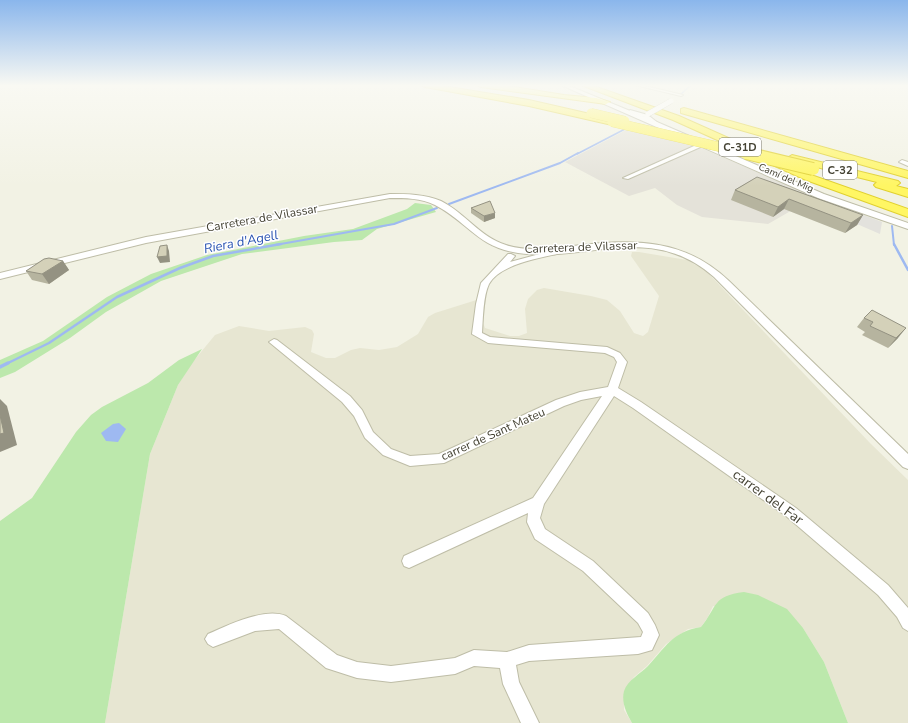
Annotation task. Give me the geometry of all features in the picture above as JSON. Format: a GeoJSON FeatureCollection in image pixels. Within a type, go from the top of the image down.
{"type":"FeatureCollection","features":[{"type":"Feature","properties":{"kind":"highway","name":"C-32"},"geometry":{"type":"LineString","coordinates":[[598,119],[813,168],[908,192]]}},
{"type":"Feature","properties":{"kind":"highway","name":"C-32"},"geometry":{"type":"LineString","coordinates":[[617,119],[772,153],[908,187]]}},
{"type":"Feature","properties":{"kind":"highway","name":"C-31D"},"geometry":{"type":"LineString","coordinates":[[678,119],[810,178],[908,213]]}},
{"type":"Feature","properties":{"kind":"highway","name":"C-31D"},"geometry":{"type":"LineString","coordinates":[[713,119],[908,175]]}},
{"type":"Feature","properties":{"kind":"street","name":"Camí del Mig"},"geometry":{"type":"LineString","coordinates":[[645,119],[826,198],[908,226]]}},
{"type":"Feature","properties":{"kind":"street","name":"Camí del Mig"},"geometry":{"type":"LineString","coordinates":[[651,119],[655,123]]}},
{"type":"Feature","properties":{"kind":"street","name":"Camí del Mig"},"geometry":{"type":"LineString","coordinates":[[655,119],[732,156],[817,192],[908,222]]}},
{"type":"Feature","properties":{"kind":"street"},"geometry":{"type":"LineString","coordinates":[[626,178],[703,144]]}},
{"type":"Feature","properties":{"kind":"street","name":"Carretera de Vilassar"},"geometry":{"type":"LineString","coordinates":[[0,276],[146,240],[390,196],[413,196],[436,202],[472,230],[511,251]]}},
{"type":"Feature","properties":{"kind":"street"},"geometry":{"type":"LineString","coordinates":[[472,230],[491,238],[511,251],[524,252],[524,260]]}},
{"type":"Feature","properties":{"kind":"street"},"geometry":{"type":"LineString","coordinates":[[491,238],[527,246],[563,248]]}},
{"type":"Feature","properties":{"kind":"street","name":"Carretera de Vilassar"},"geometry":{"type":"LineString","coordinates":[[563,248],[634,245],[654,247],[684,254],[710,268],[908,463]]}},
{"type":"Feature","properties":{"kind":"street"},"geometry":{"type":"LineString","coordinates":[[511,251],[563,248]]}},
{"type":"Feature","properties":{"kind":"street"},"geometry":{"type":"LineString","coordinates":[[213,639],[255,623],[281,621],[332,662],[357,670],[391,674],[455,666],[474,658],[507,660],[529,653],[638,646],[646,644],[651,635],[650,630],[643,618],[588,566],[540,534],[533,517],[538,502],[612,390],[622,367],[622,362],[617,355],[606,350],[488,340],[477,334],[480,304],[485,283],[500,270],[524,260],[563,248]]}},
{"type":"Feature","properties":{"kind":"street"},"geometry":{"type":"LineString","coordinates":[[500,270],[511,251]]}},
{"type":"Feature","properties":{"kind":"street","name":"carrer de Sant Mateu"},"geometry":{"type":"LineString","coordinates":[[274,342],[346,399],[358,412],[369,435],[387,452],[410,461],[440,459],[560,403],[580,396],[612,390]]}},
{"type":"Feature","properties":{"kind":"street","name":"carrer del Far"},"geometry":{"type":"LineString","coordinates":[[612,390],[638,405],[791,512],[878,586],[902,612],[908,623]]}},
{"type":"Feature","properties":{"kind":"street"},"geometry":{"type":"LineString","coordinates":[[409,561],[538,502]]}},
{"type":"Feature","properties":{"kind":"street"},"geometry":{"type":"LineString","coordinates":[[507,660],[511,684],[530,723]]}},
{"type":"Feature","properties":{"kind":"shaded area"},"geometry":{"type":"Polygon","coordinates":[[[628,129],[692,144],[815,197],[768,224],[702,217],[677,205],[655,188],[629,196],[565,162],[628,129]]]}},
{"type":"Feature","properties":{"kind":"shaded area"},"geometry":{"type":"Polygon","coordinates":[[[819,198],[882,222],[880,234],[811,204],[819,198]]]}},
{"type":"Feature","properties":{"kind":"shaded area"},"geometry":{"type":"Polygon","coordinates":[[[632,252],[687,260],[706,271],[870,443],[908,480],[908,723],[848,723],[824,662],[803,628],[713,606],[701,627],[688,629],[666,644],[647,666],[634,677],[624,691],[624,710],[632,723],[105,723],[150,454],[178,385],[192,363],[215,335],[239,326],[269,331],[305,327],[312,330],[314,334],[311,352],[326,358],[335,358],[351,350],[360,348],[379,350],[397,347],[418,334],[428,317],[435,313],[486,297],[483,323],[485,328],[510,336],[519,336],[527,333],[525,309],[528,299],[537,290],[544,288],[607,300],[620,311],[634,333],[643,336],[648,332],[659,296],[631,256],[632,252]]]}},
{"type":"Feature","properties":{"kind":"green space"},"geometry":{"type":"Polygon","coordinates":[[[415,203],[431,205],[436,212],[377,229],[362,240],[334,242],[242,254],[161,281],[106,312],[70,338],[15,372],[0,378],[0,360],[43,341],[107,297],[151,274],[207,255],[304,236],[353,229],[407,209],[415,203]]]}},
{"type":"Feature","properties":{"kind":"green space"},"geometry":{"type":"Polygon","coordinates":[[[202,349],[178,385],[150,454],[105,723],[0,723],[0,521],[32,498],[76,432],[91,415],[102,407],[148,383],[179,360],[202,349]]]}},
{"type":"Feature","properties":{"kind":"green space"},"geometry":{"type":"Polygon","coordinates":[[[744,592],[758,595],[787,609],[803,628],[824,662],[848,723],[632,723],[626,712],[623,700],[624,691],[628,684],[648,666],[670,641],[691,629],[701,627],[721,599],[726,596],[744,592]]]}},
{"type":"Feature","properties":{"kind":"water"},"geometry":{"type":"Polygon","coordinates":[[[119,423],[126,429],[118,442],[106,441],[101,433],[113,424],[119,423]]]}},
{"type":"Feature","properties":{"kind":"building"},"geometry":{"type":"Polygon","coordinates":[[[757,177],[863,215],[851,223],[789,199],[778,207],[735,190],[757,177]]]}},
{"type":"Feature","properties":{"kind":"building"},"geometry":{"type":"Polygon","coordinates":[[[490,201],[495,213],[484,216],[471,208],[490,201]]]}},
{"type":"Feature","properties":{"kind":"building"},"geometry":{"type":"Polygon","coordinates":[[[167,245],[167,256],[157,257],[160,246],[167,245]]]}},
{"type":"Feature","properties":{"kind":"building"},"geometry":{"type":"Polygon","coordinates":[[[49,258],[63,261],[42,274],[26,271],[44,259],[49,258]]]}},
{"type":"Feature","properties":{"kind":"building"},"geometry":{"type":"Polygon","coordinates":[[[872,310],[906,328],[896,338],[870,326],[873,322],[864,318],[872,310]]]}},
{"type":"Feature","properties":{"kind":"building"},"geometry":{"type":"Polygon","coordinates":[[[0,415],[4,433],[0,434],[0,415]]]}},
{"type":"Feature","properties":{"kind":"waterway","name":"Riera d'Agell"},"geometry":{"type":"LineString","coordinates":[[577,154],[625,129]]}},
{"type":"Feature","properties":{"kind":"waterway","name":"Riera d'Agell"},"geometry":{"type":"LineString","coordinates":[[449,204],[560,163],[578,153]]}},
{"type":"Feature","properties":{"kind":"waterway","name":"Riera d'Agell"},"geometry":{"type":"LineString","coordinates":[[275,245],[394,224],[437,208]]}},
{"type":"Feature","properties":{"kind":"waterway"},"geometry":{"type":"LineString","coordinates":[[892,226],[894,245]]}},
{"type":"Feature","properties":{"kind":"waterway","name":"Riera d'Agell"},"geometry":{"type":"LineString","coordinates":[[6,364],[49,343],[117,297],[180,268],[213,256],[281,244]]}},
{"type":"Feature","properties":{"kind":"waterway"},"geometry":{"type":"LineString","coordinates":[[894,244],[908,270]]}},
{"type":"Feature","properties":{"kind":"waterway","name":"Riera d'Agell"},"geometry":{"type":"LineString","coordinates":[[0,367],[6,364]]}}]}
